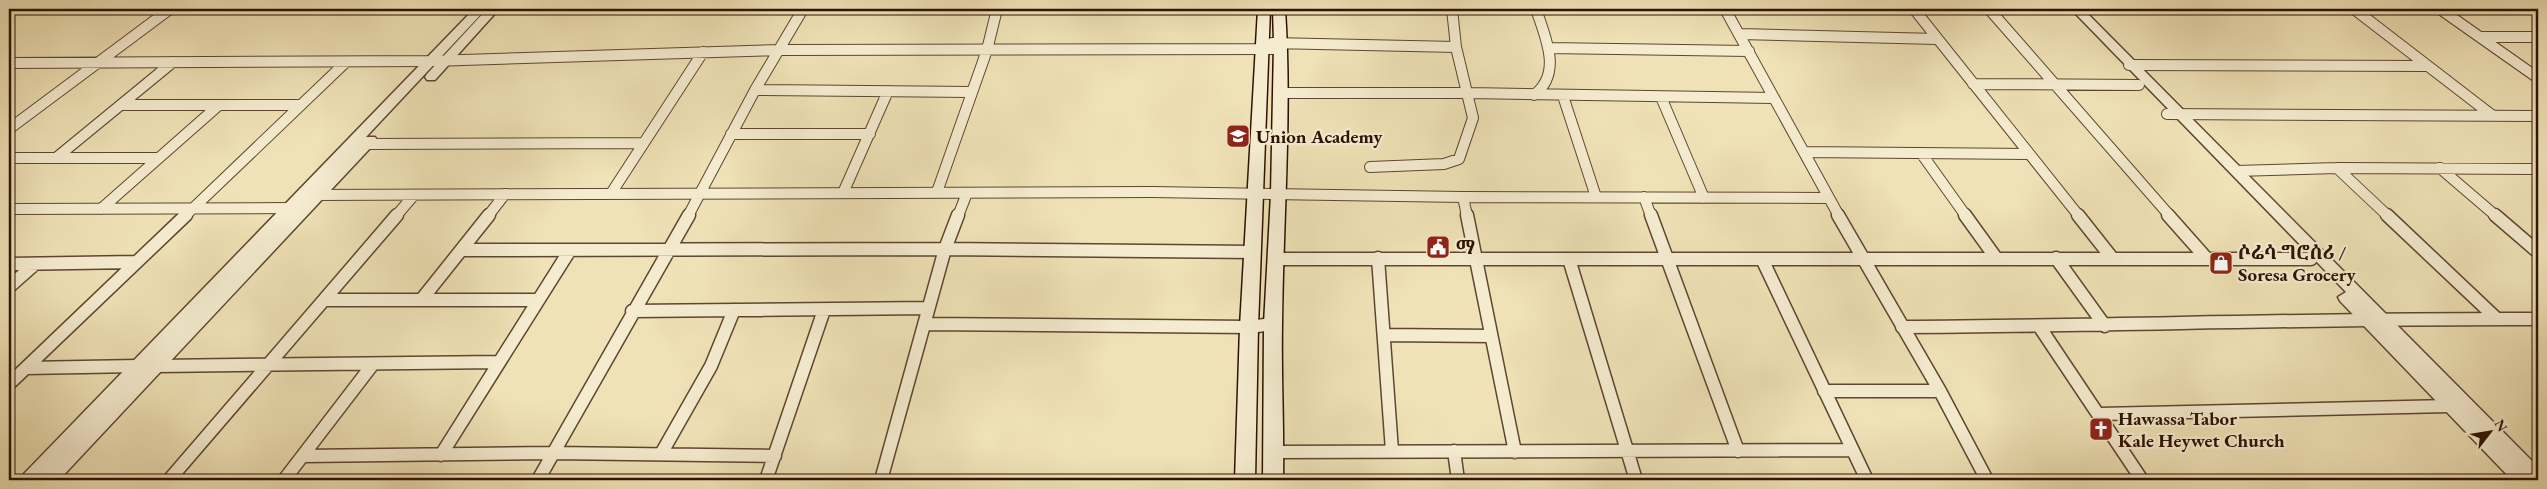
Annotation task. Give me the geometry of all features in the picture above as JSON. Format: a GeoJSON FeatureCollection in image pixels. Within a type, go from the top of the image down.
{"type":"FeatureCollection","features":[{"type":"Feature","properties":{"kind":"main road"},"geometry":{"type":"LineString","coordinates":[[1245,480],[1249,328],[1264,9]]}},
{"type":"Feature","properties":{"kind":"main road"},"geometry":{"type":"LineString","coordinates":[[1273,480],[1273,324],[1279,194],[1281,46],[1279,9]]}},
{"type":"Feature","properties":{"kind":"street"},"geometry":{"type":"LineString","coordinates":[[9,128],[170,9]]}},
{"type":"Feature","properties":{"kind":"street"},"geometry":{"type":"LineString","coordinates":[[48,480],[158,366],[300,204],[318,195],[367,144],[440,61],[480,9]]}},
{"type":"Feature","properties":{"kind":"street"},"geometry":{"type":"LineString","coordinates":[[27,480],[493,9]]}},
{"type":"Feature","properties":{"kind":"street"},"geometry":{"type":"LineString","coordinates":[[538,480],[632,311],[701,193],[755,90],[804,9]]}},
{"type":"Feature","properties":{"kind":"street"},"geometry":{"type":"LineString","coordinates":[[937,192],[987,50],[997,9]]}},
{"type":"Feature","properties":{"kind":"street"},"geometry":{"type":"LineString","coordinates":[[1370,167],[1430,165],[1459,158],[1469,136],[1473,118],[1456,46],[1452,9]]}},
{"type":"Feature","properties":{"kind":"street"},"geometry":{"type":"LineString","coordinates":[[1534,95],[1546,84],[1549,75],[1548,48],[1536,9]]}},
{"type":"Feature","properties":{"kind":"street"},"geometry":{"type":"LineString","coordinates":[[1725,9],[1862,258],[1940,391],[1988,480]]}},
{"type":"Feature","properties":{"kind":"street"},"geometry":{"type":"LineString","coordinates":[[1914,9],[2112,258]]}},
{"type":"Feature","properties":{"kind":"street"},"geometry":{"type":"LineString","coordinates":[[1989,9],[2207,259]]}},
{"type":"Feature","properties":{"kind":"street"},"geometry":{"type":"LineString","coordinates":[[2066,9],[2139,85],[2174,114],[2236,171],[2538,478]]}},
{"type":"Feature","properties":{"kind":"street"},"geometry":{"type":"LineString","coordinates":[[2077,9],[2366,318],[2523,480]]}},
{"type":"Feature","properties":{"kind":"street"},"geometry":{"type":"LineString","coordinates":[[2354,9],[2493,116]]}},
{"type":"Feature","properties":{"kind":"street"},"geometry":{"type":"LineString","coordinates":[[2440,9],[2538,78]]}},
{"type":"Feature","properties":{"kind":"street"},"geometry":{"type":"LineString","coordinates":[[1740,34],[1937,39]]}},
{"type":"Feature","properties":{"kind":"street"},"geometry":{"type":"LineString","coordinates":[[2481,37],[2538,37]]}},
{"type":"Feature","properties":{"kind":"street"},"geometry":{"type":"LineString","coordinates":[[9,69],[13,63],[440,61],[780,50],[1456,46]]}},
{"type":"Feature","properties":{"kind":"street"},"geometry":{"type":"LineString","coordinates":[[1548,48],[1749,51]]}},
{"type":"Feature","properties":{"kind":"street"},"geometry":{"type":"LineString","coordinates":[[612,192],[702,52]]}},
{"type":"Feature","properties":{"kind":"street"},"geometry":{"type":"LineString","coordinates":[[56,158],[173,62]]}},
{"type":"Feature","properties":{"kind":"street"},"geometry":{"type":"LineString","coordinates":[[9,384],[346,62]]}},
{"type":"Feature","properties":{"kind":"street"},"geometry":{"type":"LineString","coordinates":[[2130,65],[2428,66]]}},
{"type":"Feature","properties":{"kind":"street"},"geometry":{"type":"LineString","coordinates":[[1972,84],[2139,85]]}},
{"type":"Feature","properties":{"kind":"street"},"geometry":{"type":"LineString","coordinates":[[755,90],[971,92]]}},
{"type":"Feature","properties":{"kind":"street"},"geometry":{"type":"LineString","coordinates":[[843,193],[888,91]]}},
{"type":"Feature","properties":{"kind":"street"},"geometry":{"type":"LineString","coordinates":[[1280,93],[1468,93],[1774,98]]}},
{"type":"Feature","properties":{"kind":"street"},"geometry":{"type":"LineString","coordinates":[[1563,96],[1596,197]]}},
{"type":"Feature","properties":{"kind":"street"},"geometry":{"type":"LineString","coordinates":[[1661,97],[1704,198]]}},
{"type":"Feature","properties":{"kind":"street"},"geometry":{"type":"LineString","coordinates":[[121,105],[300,105]]}},
{"type":"Feature","properties":{"kind":"street"},"geometry":{"type":"LineString","coordinates":[[101,209],[219,105]]}},
{"type":"Feature","properties":{"kind":"street"},"geometry":{"type":"LineString","coordinates":[[2174,114],[2538,116]]}},
{"type":"Feature","properties":{"kind":"street"},"geometry":{"type":"LineString","coordinates":[[731,134],[870,134]]}},
{"type":"Feature","properties":{"kind":"street"},"geometry":{"type":"LineString","coordinates":[[367,144],[643,143]]}},
{"type":"Feature","properties":{"kind":"street"},"geometry":{"type":"LineString","coordinates":[[1804,152],[2029,154]]}},
{"type":"Feature","properties":{"kind":"street"},"geometry":{"type":"LineString","coordinates":[[1921,153],[1996,258]]}},
{"type":"Feature","properties":{"kind":"street"},"geometry":{"type":"LineString","coordinates":[[9,158],[159,158]]}},
{"type":"Feature","properties":{"kind":"street"},"geometry":{"type":"LineString","coordinates":[[2236,171],[2337,168],[2538,169]]}},
{"type":"Feature","properties":{"kind":"street"},"geometry":{"type":"LineString","coordinates":[[2337,168],[2497,319]]}},
{"type":"Feature","properties":{"kind":"street"},"geometry":{"type":"LineString","coordinates":[[2440,168],[2538,252]]}},
{"type":"Feature","properties":{"kind":"street"},"geometry":{"type":"LineString","coordinates":[[318,195],[612,192],[772,195],[937,192],[1829,198]]}},
{"type":"Feature","properties":{"kind":"street"},"geometry":{"type":"LineString","coordinates":[[881,480],[945,249],[967,193]]}},
{"type":"Feature","properties":{"kind":"street"},"geometry":{"type":"LineString","coordinates":[[422,299],[505,194]]}},
{"type":"Feature","properties":{"kind":"street"},"geometry":{"type":"LineString","coordinates":[[169,480],[414,195]]}},
{"type":"Feature","properties":{"kind":"street"},"geometry":{"type":"LineString","coordinates":[[1463,197],[1515,452]]}},
{"type":"Feature","properties":{"kind":"street"},"geometry":{"type":"LineString","coordinates":[[1644,198],[1738,451]]}},
{"type":"Feature","properties":{"kind":"street"},"geometry":{"type":"LineString","coordinates":[[9,209],[192,208],[300,204]]}},
{"type":"Feature","properties":{"kind":"street"},"geometry":{"type":"LineString","coordinates":[[461,250],[945,249],[1254,252]]}},
{"type":"Feature","properties":{"kind":"street"},"geometry":{"type":"LineString","coordinates":[[441,455],[570,250]]}},
{"type":"Feature","properties":{"kind":"street"},"geometry":{"type":"LineString","coordinates":[[1378,258],[1392,451]]}},
{"type":"Feature","properties":{"kind":"street"},"geometry":{"type":"LineString","coordinates":[[2056,258],[2105,326]]}},
{"type":"Feature","properties":{"kind":"street"},"geometry":{"type":"LineString","coordinates":[[1276,259],[2311,259]]}},
{"type":"Feature","properties":{"kind":"street"},"geometry":{"type":"LineString","coordinates":[[1570,259],[1629,451],[1636,480]]}},
{"type":"Feature","properties":{"kind":"street"},"geometry":{"type":"LineString","coordinates":[[1762,259],[1867,480]]}},
{"type":"Feature","properties":{"kind":"street"},"geometry":{"type":"LineString","coordinates":[[9,264],[136,262]]}},
{"type":"Feature","properties":{"kind":"street"},"geometry":{"type":"LineString","coordinates":[[9,287],[35,264]]}},
{"type":"Feature","properties":{"kind":"street"},"geometry":{"type":"LineString","coordinates":[[325,300],[538,300]]}},
{"type":"Feature","properties":{"kind":"street"},"geometry":{"type":"LineString","coordinates":[[632,311],[928,308]]}},
{"type":"Feature","properties":{"kind":"street"},"geometry":{"type":"LineString","coordinates":[[661,454],[700,388],[729,329],[734,310]]}},
{"type":"Feature","properties":{"kind":"street"},"geometry":{"type":"LineString","coordinates":[[766,480],[824,310]]}},
{"type":"Feature","properties":{"kind":"street"},"geometry":{"type":"LineString","coordinates":[[1902,327],[2105,326],[2366,318],[2383,320],[2538,319]]}},
{"type":"Feature","properties":{"kind":"street"},"geometry":{"type":"LineString","coordinates":[[924,324],[1249,328],[1273,324]]}},
{"type":"Feature","properties":{"kind":"street"},"geometry":{"type":"LineString","coordinates":[[2039,326],[2100,414],[2142,480]]}},
{"type":"Feature","properties":{"kind":"street"},"geometry":{"type":"LineString","coordinates":[[1384,335],[1491,336]]}},
{"type":"Feature","properties":{"kind":"street"},"geometry":{"type":"LineString","coordinates":[[158,366],[499,362]]}},
{"type":"Feature","properties":{"kind":"street"},"geometry":{"type":"LineString","coordinates":[[284,480],[372,364]]}},
{"type":"Feature","properties":{"kind":"street"},"geometry":{"type":"LineString","coordinates":[[26,368],[138,366]]}},
{"type":"Feature","properties":{"kind":"street"},"geometry":{"type":"LineString","coordinates":[[1824,390],[1940,391]]}},
{"type":"Feature","properties":{"kind":"street"},"geometry":{"type":"LineString","coordinates":[[2100,414],[2450,406]]}},
{"type":"Feature","properties":{"kind":"street"},"geometry":{"type":"LineString","coordinates":[[1273,452],[1852,450]]}},
{"type":"Feature","properties":{"kind":"street"},"geometry":{"type":"LineString","coordinates":[[1454,451],[1458,480]]}},
{"type":"Feature","properties":{"kind":"street"},"geometry":{"type":"LineString","coordinates":[[303,456],[554,453],[775,456]]}},
{"type":"Feature","properties":{"kind":"place","name":"Union Academy"},"geometry":{"type":"Point","coordinates":[1238,136]}},
{"type":"Feature","properties":{"kind":"place","name":"ማ"},"geometry":{"type":"Point","coordinates":[1438,247]}},
{"type":"Feature","properties":{"kind":"place","name":"ሶሬሳ ግሮሰሪ / Soresa Grocery"},"geometry":{"type":"Point","coordinates":[2221,263]}},
{"type":"Feature","properties":{"kind":"place","name":"Hawassa Tabor Kale Heywet Church"},"geometry":{"type":"Point","coordinates":[2101,429]}}]}
